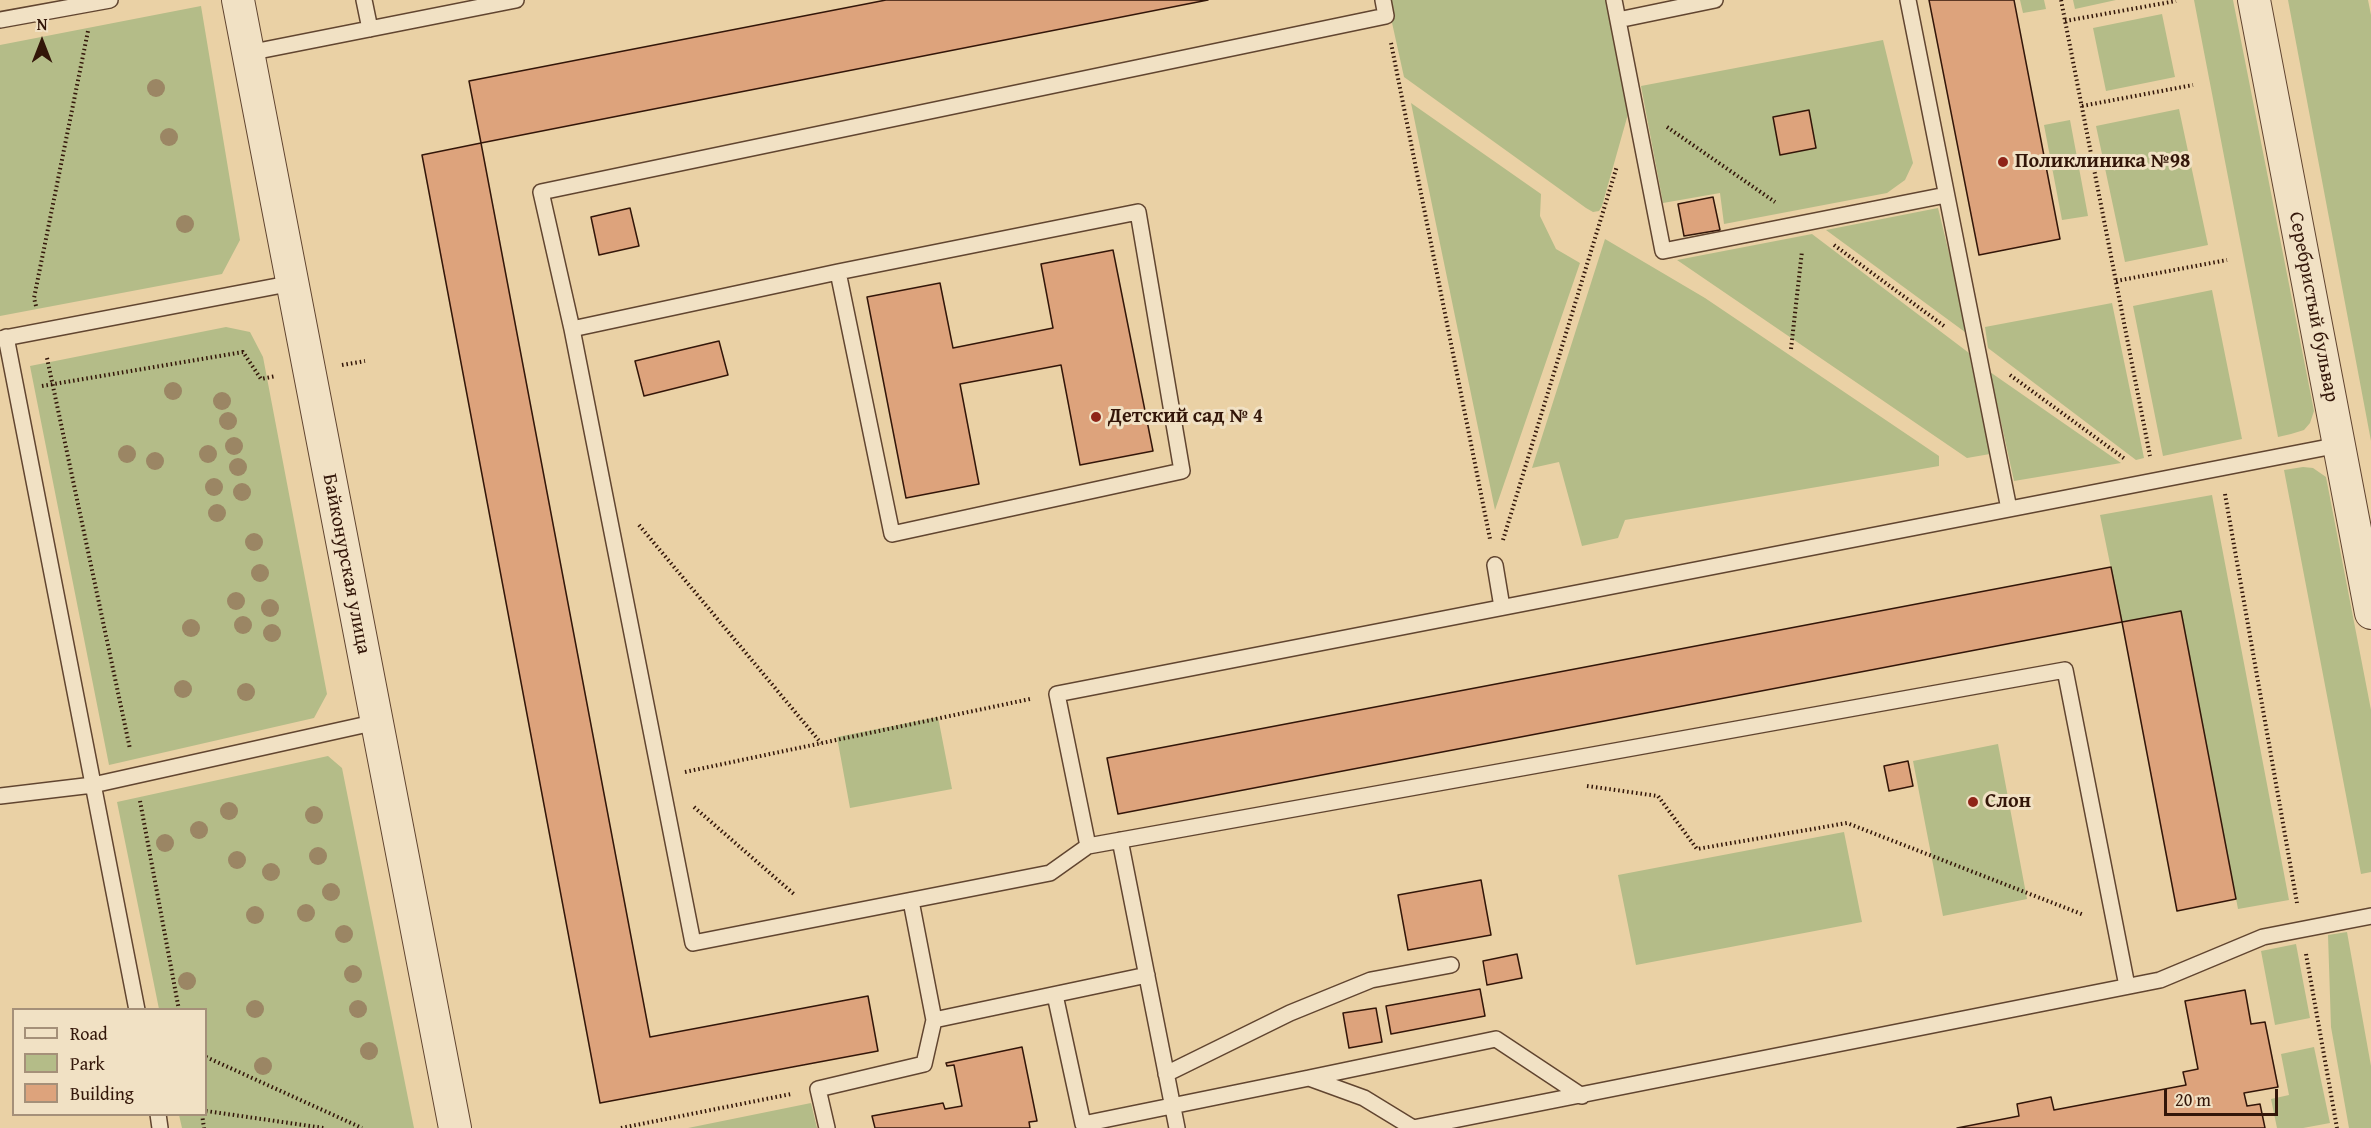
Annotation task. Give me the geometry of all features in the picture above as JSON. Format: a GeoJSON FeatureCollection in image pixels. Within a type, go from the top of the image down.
{"type":"FeatureCollection","features":[{"type":"Feature","properties":{"kind":"street","name":"Байконурская улица"},"geometry":{"type":"LineString","coordinates":[[238,0],[455,1128]]}},
{"type":"Feature","properties":{"kind":"street","name":"Серебристый бульвар"},"geometry":{"type":"LineString","coordinates":[[2254,0],[2371,613]]}},
{"type":"Feature","properties":{"kind":"lane"},"geometry":{"type":"LineString","coordinates":[[364,0],[370,29]]}},
{"type":"Feature","properties":{"kind":"lane"},"geometry":{"type":"LineString","coordinates":[[248,53],[490,3],[516,0]]}},
{"type":"Feature","properties":{"kind":"lane"},"geometry":{"type":"LineString","coordinates":[[1383,0],[1386,16],[541,192],[572,328],[693,943],[1050,873],[1088,846],[2065,670],[2127,986]]}},
{"type":"Feature","properties":{"kind":"lane"},"geometry":{"type":"LineString","coordinates":[[1614,0],[1663,251],[1946,195]]}},
{"type":"Feature","properties":{"kind":"lane"},"geometry":{"type":"LineString","coordinates":[[1618,20],[1715,0]]}},
{"type":"Feature","properties":{"kind":"lane"},"geometry":{"type":"LineString","coordinates":[[1908,0],[2009,509]]}},
{"type":"Feature","properties":{"kind":"lane"},"geometry":{"type":"LineString","coordinates":[[0,20],[102,1]]}},
{"type":"Feature","properties":{"kind":"lane"},"geometry":{"type":"LineString","coordinates":[[572,328],[838,272],[1138,212],[1182,471],[892,534],[838,272]]}},
{"type":"Feature","properties":{"kind":"lane"},"geometry":{"type":"LineString","coordinates":[[137,1008],[17,391],[3,338],[293,283]]}},
{"type":"Feature","properties":{"kind":"lane"},"geometry":{"type":"LineString","coordinates":[[1088,846],[1058,694],[2339,445]]}},
{"type":"Feature","properties":{"kind":"lane"},"geometry":{"type":"LineString","coordinates":[[1495,565],[1502,607]]}},
{"type":"Feature","properties":{"kind":"lane"},"geometry":{"type":"LineString","coordinates":[[0,796],[93,785],[377,722]]}},
{"type":"Feature","properties":{"kind":"lane"},"geometry":{"type":"LineString","coordinates":[[1120,840],[1177,1128]]}},
{"type":"Feature","properties":{"kind":"lane"},"geometry":{"type":"LineString","coordinates":[[827,1128],[819,1089],[924,1064],[934,1020],[911,901]]}},
{"type":"Feature","properties":{"kind":"lane"},"geometry":{"type":"LineString","coordinates":[[1310,1078],[1364,1098],[1413,1128],[2160,980],[2262,937],[2371,916]]}},
{"type":"Feature","properties":{"kind":"lane"},"geometry":{"type":"LineString","coordinates":[[1167,1074],[1290,1013],[1371,980],[1451,965]]}},
{"type":"Feature","properties":{"kind":"lane"},"geometry":{"type":"LineString","coordinates":[[934,1020],[1147,975]]}},
{"type":"Feature","properties":{"kind":"lane"},"geometry":{"type":"LineString","coordinates":[[1055,995],[1083,1124],[1496,1039],[1582,1096]]}},
{"type":"Feature","properties":{"kind":"path"},"geometry":{"type":"LineString","coordinates":[[2061,0],[2155,480]]}},
{"type":"Feature","properties":{"kind":"path"},"geometry":{"type":"LineString","coordinates":[[102,1],[34,298],[135,776],[179,1008]]}},
{"type":"Feature","properties":{"kind":"path"},"geometry":{"type":"LineString","coordinates":[[2065,21],[2176,1]]}},
{"type":"Feature","properties":{"kind":"path"},"geometry":{"type":"LineString","coordinates":[[1386,16],[1495,565]]}},
{"type":"Feature","properties":{"kind":"path"},"geometry":{"type":"LineString","coordinates":[[2082,106],[2193,85]]}},
{"type":"Feature","properties":{"kind":"path"},"geometry":{"type":"LineString","coordinates":[[1495,565],[1619,158]]}},
{"type":"Feature","properties":{"kind":"path"},"geometry":{"type":"LineString","coordinates":[[1791,349],[1805,223]]}},
{"type":"Feature","properties":{"kind":"path"},"geometry":{"type":"LineString","coordinates":[[2116,281],[2227,260]]}},
{"type":"Feature","properties":{"kind":"path"},"geometry":{"type":"LineString","coordinates":[[1978,351],[2155,480]]}},
{"type":"Feature","properties":{"kind":"path"},"geometry":{"type":"LineString","coordinates":[[17,391],[243,352],[261,379],[365,361]]}},
{"type":"Feature","properties":{"kind":"path"},"geometry":{"type":"LineString","coordinates":[[2220,468],[2337,1128]]}},
{"type":"Feature","properties":{"kind":"path"},"geometry":{"type":"LineString","coordinates":[[601,480],[821,743]]}},
{"type":"Feature","properties":{"kind":"path"},"geometry":{"type":"LineString","coordinates":[[660,777],[1058,694]]}},
{"type":"Feature","properties":{"kind":"path"},"geometry":{"type":"LineString","coordinates":[[660,777],[822,918]]}},
{"type":"Feature","properties":{"kind":"path"},"geometry":{"type":"LineString","coordinates":[[1577,784],[1658,796],[1697,849],[1847,824],[2114,927]]}},
{"type":"Feature","properties":{"kind":"path"},"geometry":{"type":"LineString","coordinates":[[207,1057],[362,1128]]}},
{"type":"Feature","properties":{"kind":"path"},"geometry":{"type":"LineString","coordinates":[[621,1128],[819,1089]]}},
{"type":"Feature","properties":{"kind":"path"},"geometry":{"type":"LineString","coordinates":[[207,1111],[324,1128]]}},
{"type":"Feature","properties":{"kind":"green space"},"geometry":{"type":"Polygon","coordinates":[[[1387,0],[1607,0],[1630,107],[1599,211],[1593,212],[1586,208],[1404,77],[1387,0]]]}},
{"type":"Feature","properties":{"kind":"green space"},"geometry":{"type":"Polygon","coordinates":[[[2020,0],[2044,0],[2046,9],[2023,13],[2020,0]]]}},
{"type":"Feature","properties":{"kind":"green space"},"geometry":{"type":"Polygon","coordinates":[[[2073,0],[2116,0],[2075,9],[2073,0]]]}},
{"type":"Feature","properties":{"kind":"green space"},"geometry":{"type":"Polygon","coordinates":[[[2194,0],[2233,0],[2314,411],[2310,423],[2304,430],[2278,437],[2194,0]]]}},
{"type":"Feature","properties":{"kind":"green space"},"geometry":{"type":"Polygon","coordinates":[[[2288,0],[2368,0],[2371,15],[2371,441],[2288,0]]]}},
{"type":"Feature","properties":{"kind":"green space"},"geometry":{"type":"Polygon","coordinates":[[[201,6],[240,240],[222,274],[0,316],[0,45],[201,6]]]}},
{"type":"Feature","properties":{"kind":"green space"},"geometry":{"type":"Polygon","coordinates":[[[2162,14],[2175,77],[2106,91],[2093,28],[2162,14]]]}},
{"type":"Feature","properties":{"kind":"green space"},"geometry":{"type":"Polygon","coordinates":[[[1883,40],[1913,163],[1905,180],[1887,193],[1724,224],[1720,193],[1663,203],[1641,86],[1883,40]]]}},
{"type":"Feature","properties":{"kind":"green space"},"geometry":{"type":"Polygon","coordinates":[[[1411,103],[1541,194],[1540,216],[1556,249],[1580,263],[1495,510],[1411,103]]]}},
{"type":"Feature","properties":{"kind":"green space"},"geometry":{"type":"Polygon","coordinates":[[[2179,109],[2208,245],[2125,262],[2096,126],[2179,109]]]}},
{"type":"Feature","properties":{"kind":"green space"},"geometry":{"type":"Polygon","coordinates":[[[2070,120],[2088,216],[2062,220],[2044,125],[2070,120]]]}},
{"type":"Feature","properties":{"kind":"green space"},"geometry":{"type":"Polygon","coordinates":[[[1938,208],[1969,335],[1826,230],[1938,208]]]}},
{"type":"Feature","properties":{"kind":"green space"},"geometry":{"type":"Polygon","coordinates":[[[1812,234],[1969,353],[1990,454],[1967,458],[1677,260],[1812,234]]]}},
{"type":"Feature","properties":{"kind":"green space"},"geometry":{"type":"Polygon","coordinates":[[[1605,239],[1705,298],[1939,456],[1939,466],[1625,520],[1618,538],[1582,546],[1559,462],[1532,468],[1605,239]]]}},
{"type":"Feature","properties":{"kind":"green space"},"geometry":{"type":"Polygon","coordinates":[[[2212,290],[2242,439],[2163,456],[2133,306],[2212,290]]]}},
{"type":"Feature","properties":{"kind":"green space"},"geometry":{"type":"Polygon","coordinates":[[[2112,303],[2144,458],[2136,460],[1988,348],[1985,327],[2112,303]]]}},
{"type":"Feature","properties":{"kind":"green space"},"geometry":{"type":"Polygon","coordinates":[[[226,327],[250,332],[263,357],[327,694],[314,718],[109,765],[30,366],[226,327]]]}},
{"type":"Feature","properties":{"kind":"green space"},"geometry":{"type":"Polygon","coordinates":[[[1990,372],[2121,463],[2014,481],[1990,372]]]}},
{"type":"Feature","properties":{"kind":"green space"},"geometry":{"type":"Polygon","coordinates":[[[2313,468],[2326,477],[2371,710],[2371,872],[2361,874],[2284,470],[2313,468]]]}},
{"type":"Feature","properties":{"kind":"green space"},"geometry":{"type":"Polygon","coordinates":[[[2212,495],[2289,900],[2238,909],[2181,611],[2122,622],[2100,515],[2212,495]]]}},
{"type":"Feature","properties":{"kind":"green space"},"geometry":{"type":"Polygon","coordinates":[[[938,717],[952,789],[850,808],[837,737],[938,717]]]}},
{"type":"Feature","properties":{"kind":"green space"},"geometry":{"type":"Polygon","coordinates":[[[1998,744],[2027,899],[1943,916],[1913,761],[1998,744]]]}},
{"type":"Feature","properties":{"kind":"green space"},"geometry":{"type":"Polygon","coordinates":[[[328,756],[342,768],[414,1128],[182,1128],[179,1116],[207,1116],[207,1008],[159,1008],[117,802],[328,756]]]}},
{"type":"Feature","properties":{"kind":"green space"},"geometry":{"type":"Polygon","coordinates":[[[1844,832],[1862,922],[1636,965],[1618,875],[1844,832]]]}},
{"type":"Feature","properties":{"kind":"green space"},"geometry":{"type":"Polygon","coordinates":[[[2347,932],[2371,1066],[2371,1128],[2349,1128],[2331,1027],[2328,935],[2347,932]]]}},
{"type":"Feature","properties":{"kind":"green space"},"geometry":{"type":"Polygon","coordinates":[[[2296,944],[2310,1018],[2275,1025],[2261,951],[2296,944]]]}},
{"type":"Feature","properties":{"kind":"green space"},"geometry":{"type":"Polygon","coordinates":[[[2314,1047],[2330,1123],[2303,1128],[2277,1128],[2271,1099],[2289,1095],[2281,1054],[2314,1047]]]}},
{"type":"Feature","properties":{"kind":"green space"},"geometry":{"type":"Polygon","coordinates":[[[811,1103],[817,1128],[688,1128],[811,1103]]]}},
{"type":"Feature","properties":{"kind":"building"},"geometry":{"type":"Polygon","coordinates":[[[886,0],[1208,0],[481,143],[469,81],[886,0]]]}},
{"type":"Feature","properties":{"kind":"building","name":"Поликлиника №98"},"geometry":{"type":"Polygon","coordinates":[[[1929,0],[2014,0],[2060,239],[1979,255],[1929,0]]]}},
{"type":"Feature","properties":{"kind":"building"},"geometry":{"type":"Polygon","coordinates":[[[1809,110],[1816,148],[1780,155],[1773,117],[1809,110]]]}},
{"type":"Feature","properties":{"kind":"building"},"geometry":{"type":"Polygon","coordinates":[[[481,143],[650,1037],[868,996],[878,1051],[600,1103],[422,155],[481,143]]]}},
{"type":"Feature","properties":{"kind":"building"},"geometry":{"type":"Polygon","coordinates":[[[1713,197],[1720,230],[1684,236],[1678,204],[1713,197]]]}},
{"type":"Feature","properties":{"kind":"building"},"geometry":{"type":"Polygon","coordinates":[[[630,208],[639,246],[599,255],[591,217],[630,208]]]}},
{"type":"Feature","properties":{"kind":"building"},"geometry":{"type":"Polygon","coordinates":[[[1113,250],[1153,451],[1080,465],[1061,365],[960,384],[979,484],[906,498],[867,297],[940,283],[953,348],[1053,328],[1041,264],[1113,250]]]}},
{"type":"Feature","properties":{"kind":"building"},"geometry":{"type":"Polygon","coordinates":[[[719,341],[728,375],[644,396],[635,361],[719,341]]]}},
{"type":"Feature","properties":{"kind":"building"},"geometry":{"type":"Polygon","coordinates":[[[2111,567],[2122,622],[1118,814],[1107,758],[2111,567]]]}},
{"type":"Feature","properties":{"kind":"building"},"geometry":{"type":"Polygon","coordinates":[[[2181,611],[2236,899],[2177,911],[2122,622],[2181,611]]]}},
{"type":"Feature","properties":{"kind":"building"},"geometry":{"type":"Polygon","coordinates":[[[1908,761],[1913,786],[1889,791],[1884,766],[1908,761]]]}},
{"type":"Feature","properties":{"kind":"building"},"geometry":{"type":"Polygon","coordinates":[[[1481,880],[1491,935],[1408,950],[1398,895],[1481,880]]]}},
{"type":"Feature","properties":{"kind":"building"},"geometry":{"type":"Polygon","coordinates":[[[1517,954],[1522,978],[1487,985],[1483,961],[1517,954]]]}},
{"type":"Feature","properties":{"kind":"building"},"geometry":{"type":"Polygon","coordinates":[[[1480,989],[1485,1016],[1391,1034],[1386,1006],[1480,989]]]}},
{"type":"Feature","properties":{"kind":"building"},"geometry":{"type":"Polygon","coordinates":[[[2245,990],[2251,1024],[2265,1022],[2278,1087],[2244,1093],[2247,1106],[2260,1104],[2265,1128],[1957,1128],[2019,1116],[2017,1104],[2051,1097],[2054,1110],[2186,1085],[2183,1072],[2198,1069],[2185,1001],[2245,990]]]}},
{"type":"Feature","properties":{"kind":"building"},"geometry":{"type":"Polygon","coordinates":[[[1376,1008],[1382,1042],[1349,1048],[1343,1013],[1376,1008]]]}},
{"type":"Feature","properties":{"kind":"building"},"geometry":{"type":"Polygon","coordinates":[[[1022,1047],[1037,1121],[1029,1122],[1030,1128],[875,1128],[872,1116],[943,1103],[945,1109],[962,1106],[954,1065],[947,1066],[946,1063],[1022,1047]]]}},
{"type":"Feature","properties":{"kind":"place","name":"Поликлиника №98"},"geometry":{"type":"Point","coordinates":[2003,162]}},
{"type":"Feature","properties":{"kind":"place","name":"Детский сад № 4"},"geometry":{"type":"Point","coordinates":[1096,417]}},
{"type":"Feature","properties":{"kind":"place","name":"Слон"},"geometry":{"type":"Point","coordinates":[1973,802]}}]}
